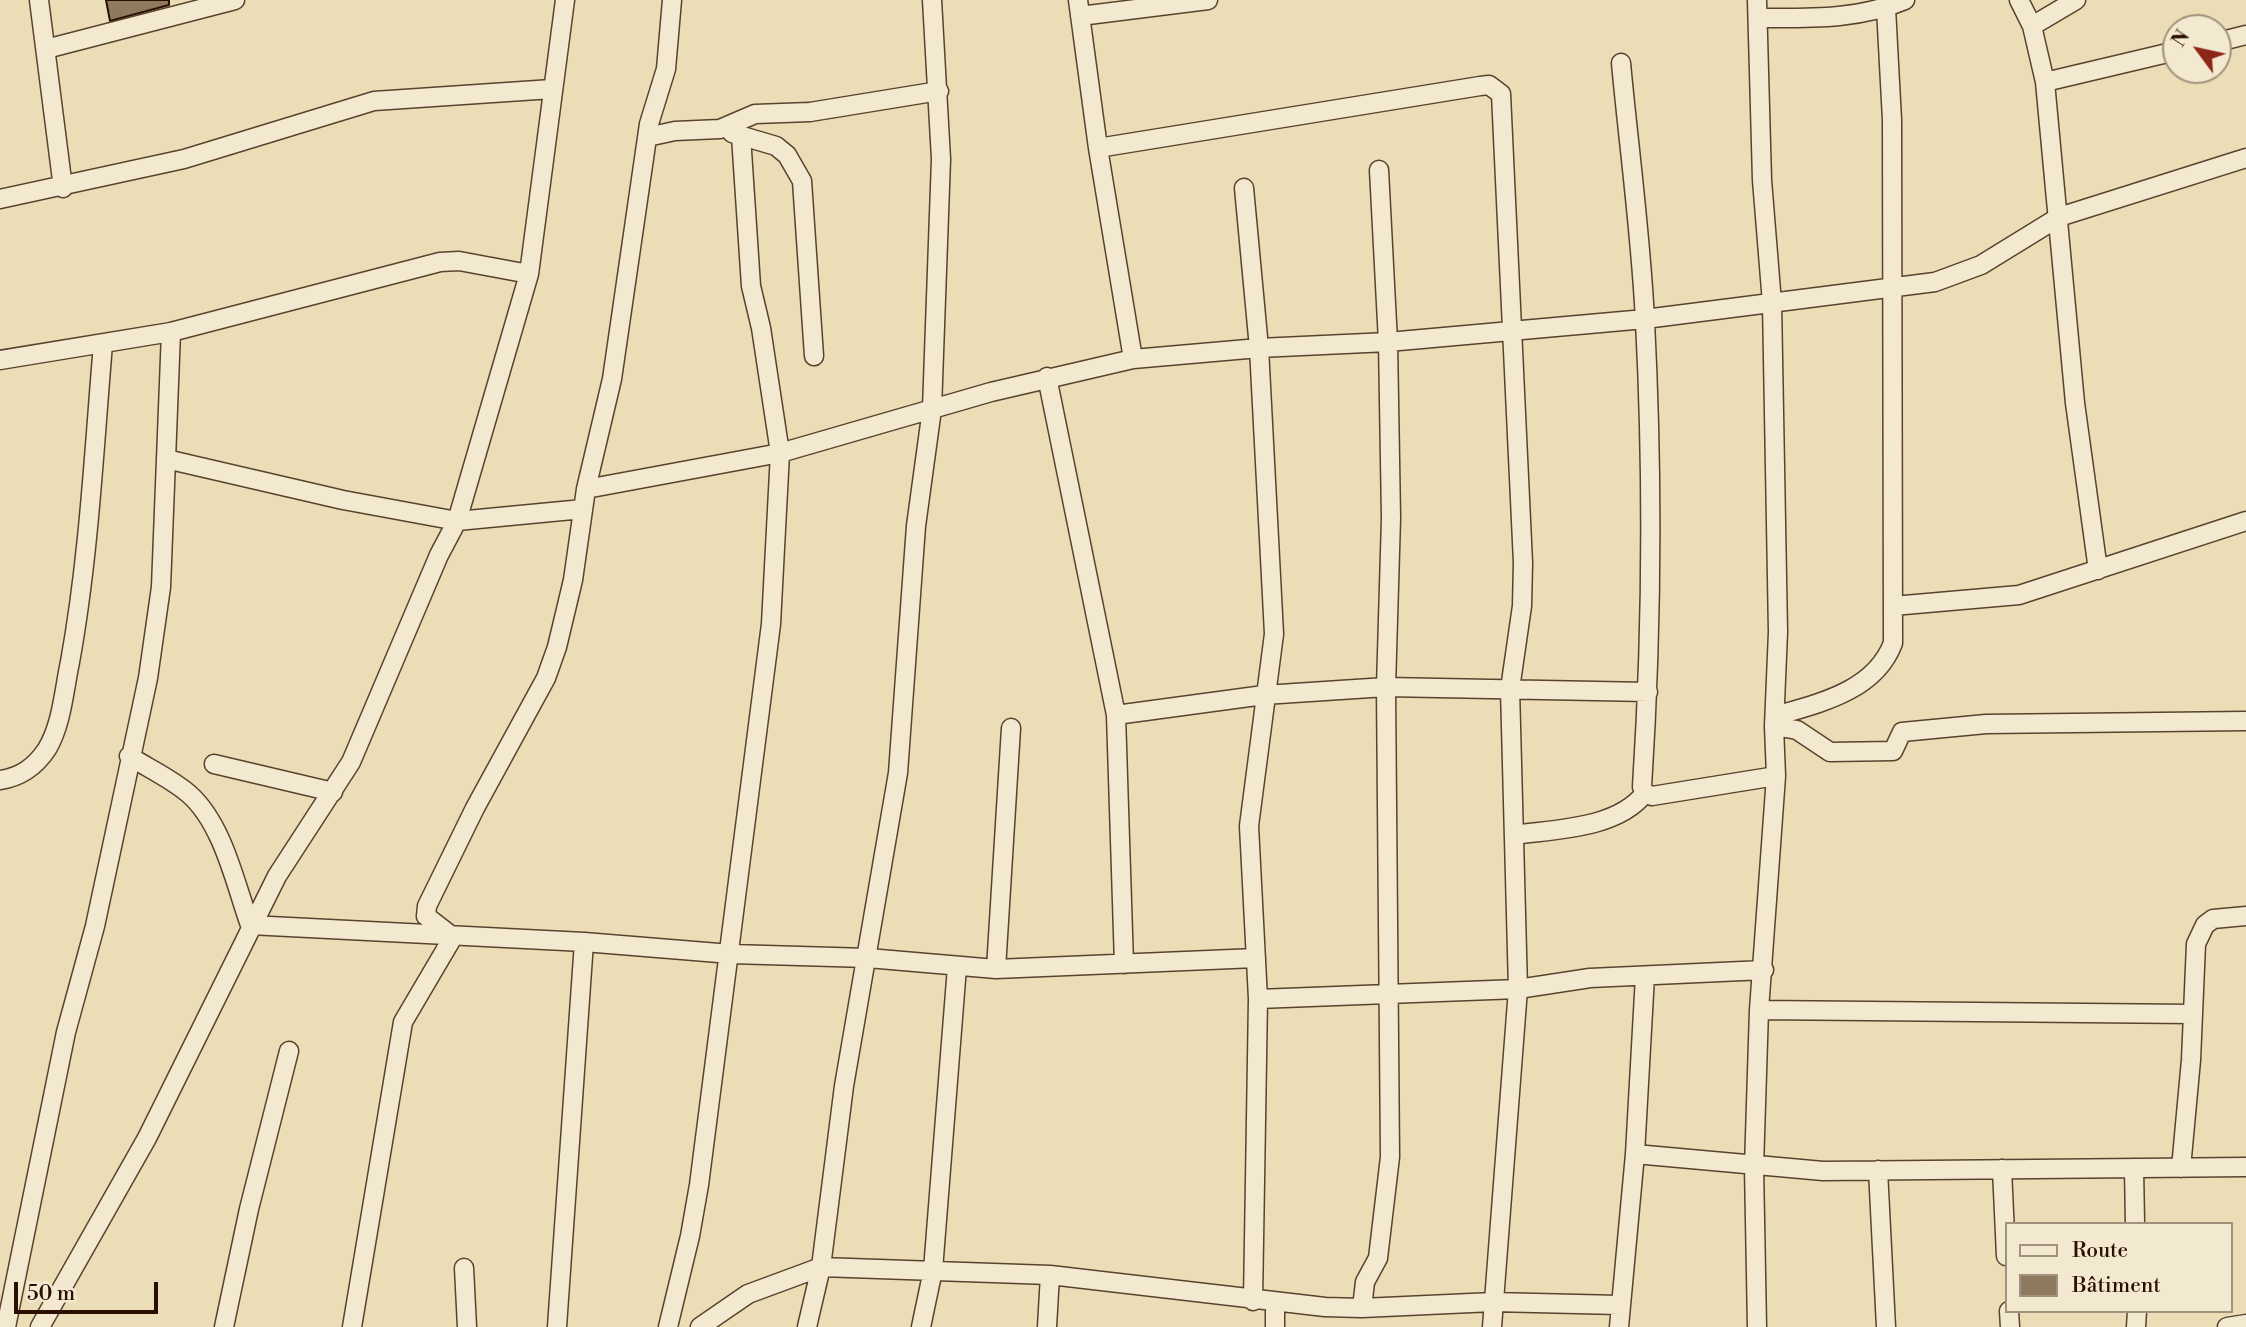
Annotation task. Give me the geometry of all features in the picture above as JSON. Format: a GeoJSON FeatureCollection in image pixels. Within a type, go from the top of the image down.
{"type":"FeatureCollection","features":[{"type":"Feature","properties":{"kind":"street"},"geometry":{"type":"LineString","coordinates":[[39,0],[64,188]]}},
{"type":"Feature","properties":{"kind":"street"},"geometry":{"type":"LineString","coordinates":[[46,49],[235,0]]}},
{"type":"Feature","properties":{"kind":"street"},"geometry":{"type":"LineString","coordinates":[[40,1327],[147,1138],[250,925],[277,876],[333,792],[368,725],[439,555],[457,521],[529,274],[565,0]]}},
{"type":"Feature","properties":{"kind":"street"},"geometry":{"type":"LineString","coordinates":[[453,937],[430,921],[426,916],[427,906],[475,808],[546,678],[557,647],[573,580],[586,489],[612,379],[647,137],[666,69],[672,0]]}},
{"type":"Feature","properties":{"kind":"street"},"geometry":{"type":"LineString","coordinates":[[807,1327],[821,1267],[844,1086],[898,773],[916,526],[932,409],[941,159],[932,0]]}},
{"type":"Feature","properties":{"kind":"street"},"geometry":{"type":"LineString","coordinates":[[1133,359],[1098,148],[1079,8],[1209,0]]}},
{"type":"Feature","properties":{"kind":"street"},"geometry":{"type":"LineString","coordinates":[[1757,1327],[1754,1167],[1759,1010],[1776,776],[1774,721],[1779,632],[1772,303],[1762,180],[1758,9],[1846,16],[1886,8],[1905,0]]}},
{"type":"Feature","properties":{"kind":"street"},"geometry":{"type":"LineString","coordinates":[[2019,0],[2032,26],[2045,82],[2075,403],[2098,570]]}},
{"type":"Feature","properties":{"kind":"street"},"geometry":{"type":"LineString","coordinates":[[2032,26],[2077,0]]}},
{"type":"Feature","properties":{"kind":"street"},"geometry":{"type":"LineString","coordinates":[[1774,721],[1832,700],[1875,672],[1887,659],[1893,643],[1892,120],[1886,8]]}},
{"type":"Feature","properties":{"kind":"street"},"geometry":{"type":"LineString","coordinates":[[2045,82],[2162,54]]}},
{"type":"Feature","properties":{"kind":"street"},"geometry":{"type":"LineString","coordinates":[[1621,63],[1645,319],[1649,429],[1648,692],[1642,787],[1645,793],[1652,796],[1776,776]]}},
{"type":"Feature","properties":{"kind":"street"},"geometry":{"type":"LineString","coordinates":[[1098,148],[1489,85],[1501,94],[1523,563],[1522,606],[1510,689],[1518,989],[1492,1327]]}},
{"type":"Feature","properties":{"kind":"street"},"geometry":{"type":"LineString","coordinates":[[0,200],[64,188],[184,159],[374,101],[552,89]]}},
{"type":"Feature","properties":{"kind":"street"},"geometry":{"type":"LineString","coordinates":[[647,137],[675,131],[720,129],[755,114],[810,112],[939,91]]}},
{"type":"Feature","properties":{"kind":"street"},"geometry":{"type":"LineString","coordinates":[[652,113],[675,131]]}},
{"type":"Feature","properties":{"kind":"street"},"geometry":{"type":"LineString","coordinates":[[720,129],[776,146],[787,155],[802,181],[814,356]]}},
{"type":"Feature","properties":{"kind":"street"},"geometry":{"type":"LineString","coordinates":[[668,1327],[690,1236],[731,954],[771,624],[780,453],[751,286],[741,136]]}},
{"type":"Feature","properties":{"kind":"street"},"geometry":{"type":"LineString","coordinates":[[586,489],[780,453],[1047,377],[1133,359],[1259,348],[1388,342],[1645,319],[1935,282],[1981,265],[2059,217],[2246,158]]}},
{"type":"Feature","properties":{"kind":"street"},"geometry":{"type":"LineString","coordinates":[[1362,1308],[1365,1282],[1378,1258],[1390,1157],[1386,687],[1391,518],[1388,342],[1379,170]]}},
{"type":"Feature","properties":{"kind":"street"},"geometry":{"type":"LineString","coordinates":[[1244,188],[1259,348],[1274,611],[1274,634],[1249,827],[1258,999],[1253,1301]]}},
{"type":"Feature","properties":{"kind":"street"},"geometry":{"type":"LineString","coordinates":[[0,360],[171,332],[440,262],[458,261],[529,274]]}},
{"type":"Feature","properties":{"kind":"street"},"geometry":{"type":"LineString","coordinates":[[6,1327],[63,1045],[95,926],[148,678],[161,587],[171,332]]}},
{"type":"Feature","properties":{"kind":"street"},"geometry":{"type":"LineString","coordinates":[[0,780],[17,777],[39,759],[51,739],[62,701],[80,606],[103,344]]}},
{"type":"Feature","properties":{"kind":"street"},"geometry":{"type":"LineString","coordinates":[[1047,377],[1116,715],[1124,964]]}},
{"type":"Feature","properties":{"kind":"street"},"geometry":{"type":"LineString","coordinates":[[166,459],[343,500],[457,521],[583,509]]}},
{"type":"Feature","properties":{"kind":"street"},"geometry":{"type":"LineString","coordinates":[[1892,606],[2019,595],[2246,521]]}},
{"type":"Feature","properties":{"kind":"street"},"geometry":{"type":"LineString","coordinates":[[1116,715],[1264,695],[1386,687],[1648,692]]}},
{"type":"Feature","properties":{"kind":"street"},"geometry":{"type":"LineString","coordinates":[[1774,721],[1797,730],[1830,752],[1893,751],[1902,732],[1986,724],[2246,721]]}},
{"type":"Feature","properties":{"kind":"street"},"geometry":{"type":"LineString","coordinates":[[996,969],[1012,728]]}},
{"type":"Feature","properties":{"kind":"street"},"geometry":{"type":"LineString","coordinates":[[130,756],[189,794],[206,816],[219,840],[250,925]]}},
{"type":"Feature","properties":{"kind":"street"},"geometry":{"type":"LineString","coordinates":[[215,764],[333,792]]}},
{"type":"Feature","properties":{"kind":"street"},"geometry":{"type":"LineString","coordinates":[[1514,835],[1583,825],[1619,814],[1634,807],[1645,793]]}},
{"type":"Feature","properties":{"kind":"street"},"geometry":{"type":"LineString","coordinates":[[2181,1168],[2196,944],[2200,932],[2213,919],[2246,916]]}},
{"type":"Feature","properties":{"kind":"street"},"geometry":{"type":"LineString","coordinates":[[250,925],[584,942],[731,954],[868,958],[996,969],[1256,958]]}},
{"type":"Feature","properties":{"kind":"street"},"geometry":{"type":"LineString","coordinates":[[352,1327],[403,1022],[453,937]]}},
{"type":"Feature","properties":{"kind":"street"},"geometry":{"type":"LineString","coordinates":[[557,1327],[584,942]]}},
{"type":"Feature","properties":{"kind":"street"},"geometry":{"type":"LineString","coordinates":[[920,1327],[933,1270],[957,967]]}},
{"type":"Feature","properties":{"kind":"street"},"geometry":{"type":"LineString","coordinates":[[1258,999],[1518,989],[1590,978],[1764,970]]}},
{"type":"Feature","properties":{"kind":"street"},"geometry":{"type":"LineString","coordinates":[[1619,1327],[1635,1154],[1645,976]]}},
{"type":"Feature","properties":{"kind":"street"},"geometry":{"type":"LineString","coordinates":[[1759,1010],[2193,1014]]}},
{"type":"Feature","properties":{"kind":"street"},"geometry":{"type":"LineString","coordinates":[[224,1327],[249,1209],[289,1051]]}},
{"type":"Feature","properties":{"kind":"street"},"geometry":{"type":"LineString","coordinates":[[1635,1154],[1754,1167],[1823,1171],[2246,1167]]}},
{"type":"Feature","properties":{"kind":"street"},"geometry":{"type":"LineString","coordinates":[[2134,1168],[2135,1222]]}},
{"type":"Feature","properties":{"kind":"street"},"geometry":{"type":"LineString","coordinates":[[2002,1169],[2004,1222]]}},
{"type":"Feature","properties":{"kind":"street"},"geometry":{"type":"LineString","coordinates":[[1878,1170],[1886,1327]]}},
{"type":"Feature","properties":{"kind":"street"},"geometry":{"type":"LineString","coordinates":[[700,1327],[748,1294],[821,1267],[1050,1275],[1253,1301],[1362,1308],[1493,1302],[1619,1305]]}},
{"type":"Feature","properties":{"kind":"street"},"geometry":{"type":"LineString","coordinates":[[464,1268],[467,1327]]}},
{"type":"Feature","properties":{"kind":"street"},"geometry":{"type":"LineString","coordinates":[[1047,1327],[1050,1275]]}},
{"type":"Feature","properties":{"kind":"street"},"geometry":{"type":"LineString","coordinates":[[1275,1302],[1275,1327]]}},
{"type":"Feature","properties":{"kind":"street"},"geometry":{"type":"LineString","coordinates":[[2227,1327],[2246,1324]]}},
{"type":"Feature","properties":{"kind":"building"},"geometry":{"type":"Polygon","coordinates":[[[106,0],[169,0],[169,5],[110,21],[106,0]]]}}]}
